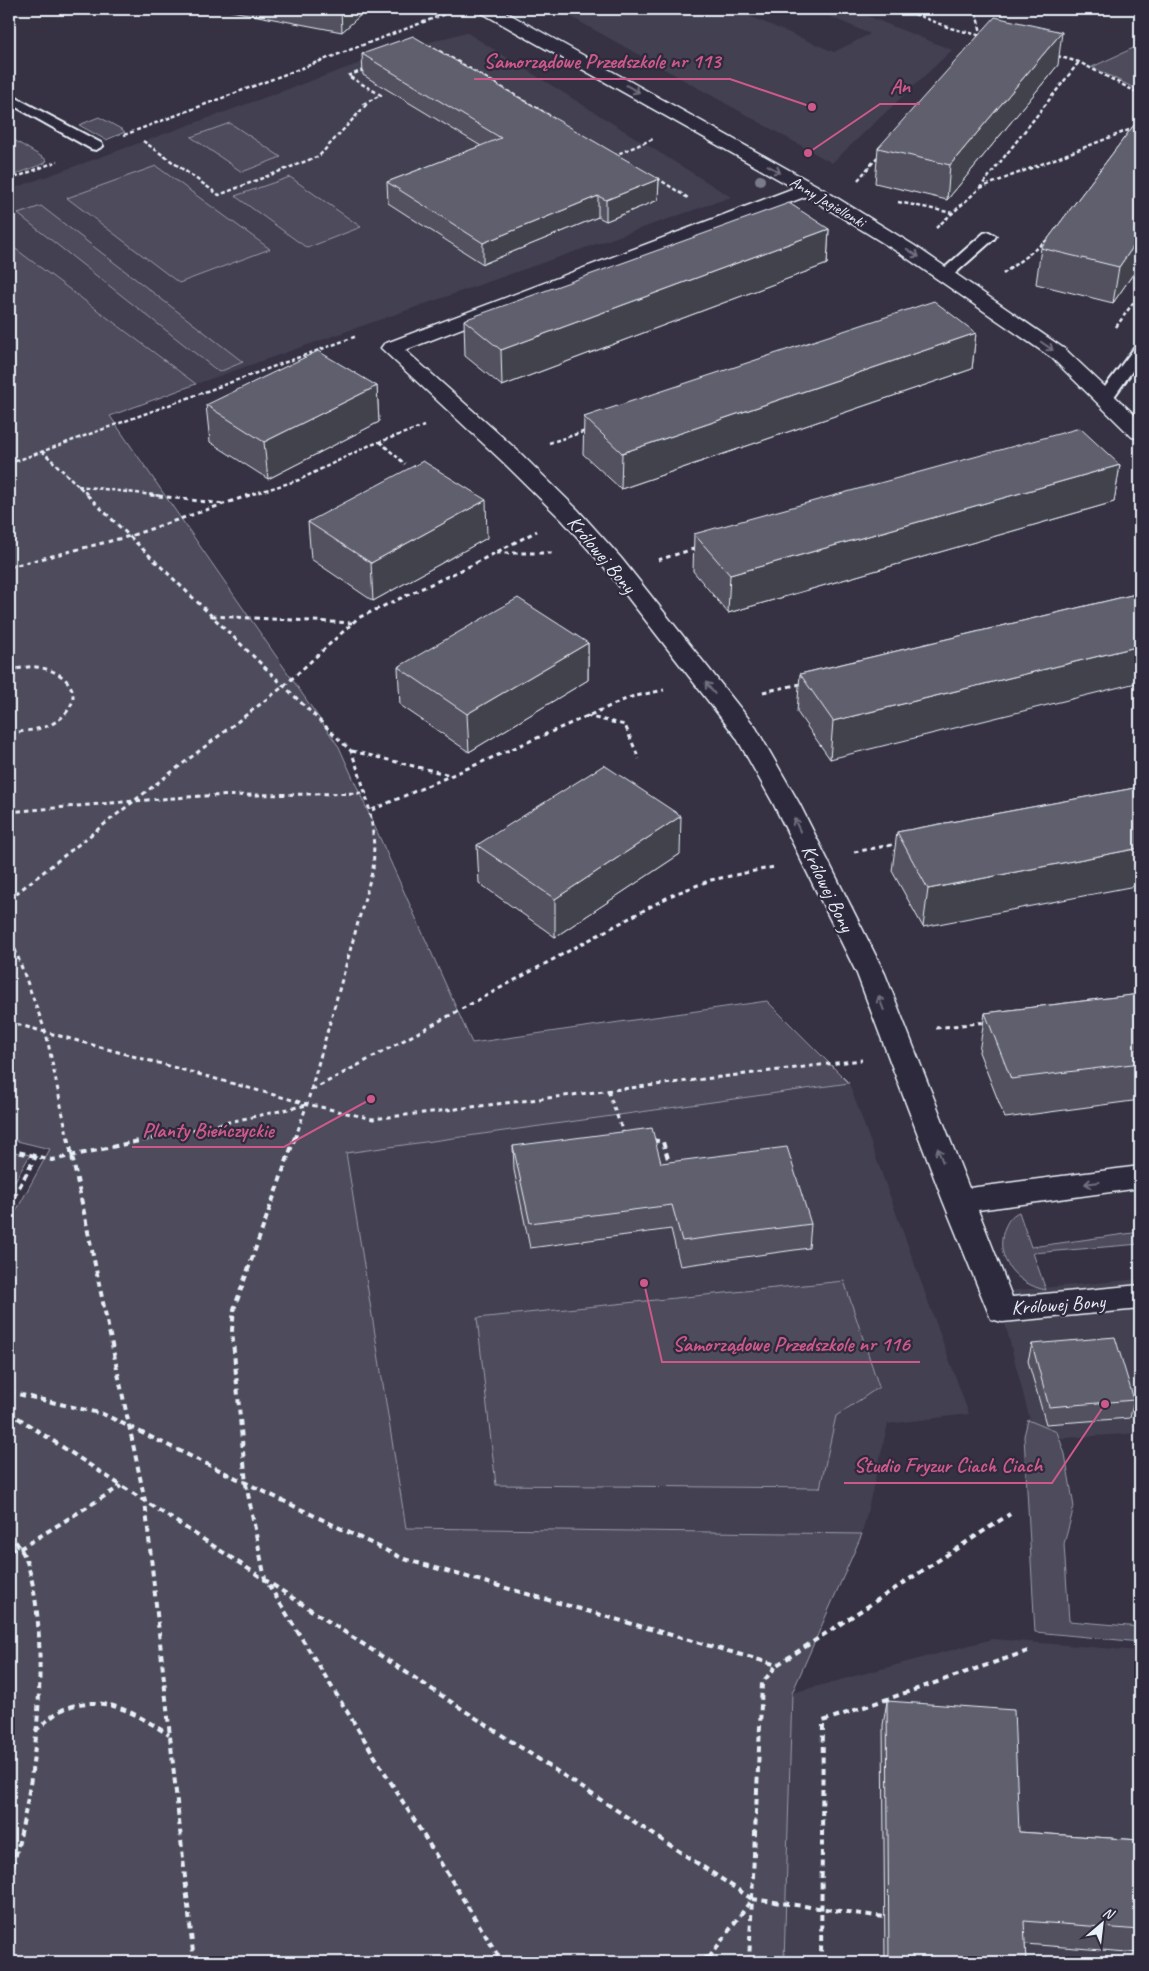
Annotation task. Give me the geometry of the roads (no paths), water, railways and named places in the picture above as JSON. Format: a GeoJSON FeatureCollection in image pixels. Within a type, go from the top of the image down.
{"type":"FeatureCollection","features":[{"type":"Feature","properties":{"kind":"street","name":"Anny Jagiellonki"},"geometry":{"type":"LineString","coordinates":[[488,9],[810,188],[908,250],[1058,354],[1140,432]]}},
{"type":"Feature","properties":{"kind":"street","name":"Królowej Bony"},"geometry":{"type":"LineString","coordinates":[[810,188],[391,348],[510,456],[570,515],[618,570],[747,734],[786,803],[870,974],[1002,1310],[1140,1297]]}},
{"type":"Feature","properties":{"kind":"street"},"geometry":{"type":"LineString","coordinates":[[958,1200],[1140,1177]]}},
{"type":"Feature","properties":{"kind":"lane"},"geometry":{"type":"LineString","coordinates":[[9,98],[96,146]]}},
{"type":"Feature","properties":{"kind":"lane"},"geometry":{"type":"LineString","coordinates":[[945,275],[989,236]]}},
{"type":"Feature","properties":{"kind":"lane"},"geometry":{"type":"LineString","coordinates":[[1105,398],[1140,350]]}},
{"type":"Feature","properties":{"kind":"place","name":"Samorządowe Przedszkole nr 113"},"geometry":{"type":"Point","coordinates":[812,107]}},
{"type":"Feature","properties":{"kind":"place","name":"An"},"geometry":{"type":"Point","coordinates":[808,153]}},
{"type":"Feature","properties":{"kind":"place","name":"Planty Bieńczyckie"},"geometry":{"type":"Point","coordinates":[371,1099]}},
{"type":"Feature","properties":{"kind":"place","name":"Samorządowe Przedszkole nr 116"},"geometry":{"type":"Point","coordinates":[644,1283]}},
{"type":"Feature","properties":{"kind":"place","name":"Studio Fryzur Ciach Ciach"},"geometry":{"type":"Point","coordinates":[1105,1404]}}]}
